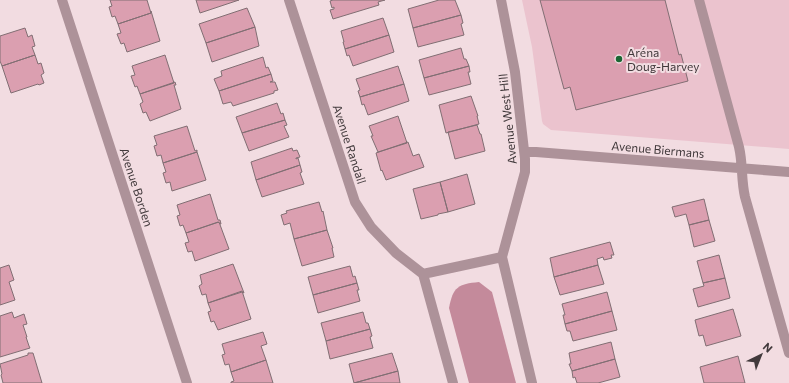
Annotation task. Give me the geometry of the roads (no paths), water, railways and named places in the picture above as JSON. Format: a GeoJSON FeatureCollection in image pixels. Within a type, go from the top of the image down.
{"type":"FeatureCollection","features":[{"type":"Feature","properties":{"kind":"street","name":"Avenue Borden"},"geometry":{"type":"LineString","coordinates":[[62,0],[187,383]]}},
{"type":"Feature","properties":{"kind":"street","name":"Avenue Randall"},"geometry":{"type":"LineString","coordinates":[[289,0],[355,202],[372,227],[396,253],[423,274]]}},
{"type":"Feature","properties":{"kind":"street","name":"Avenue West Hill"},"geometry":{"type":"LineString","coordinates":[[501,0],[515,72],[525,152],[525,172],[502,257],[532,383]]}},
{"type":"Feature","properties":{"kind":"street"},"geometry":{"type":"LineString","coordinates":[[699,0],[739,147],[745,197],[789,353]]}},
{"type":"Feature","properties":{"kind":"street","name":"Avenue Biermans"},"geometry":{"type":"LineString","coordinates":[[525,152],[789,172]]}},
{"type":"Feature","properties":{"kind":"street"},"geometry":{"type":"LineString","coordinates":[[454,383],[423,274],[502,257]]}},
{"type":"Feature","properties":{"kind":"place","name":"Aréna Doug-Harvey"},"geometry":{"type":"Point","coordinates":[619,59]}}]}
